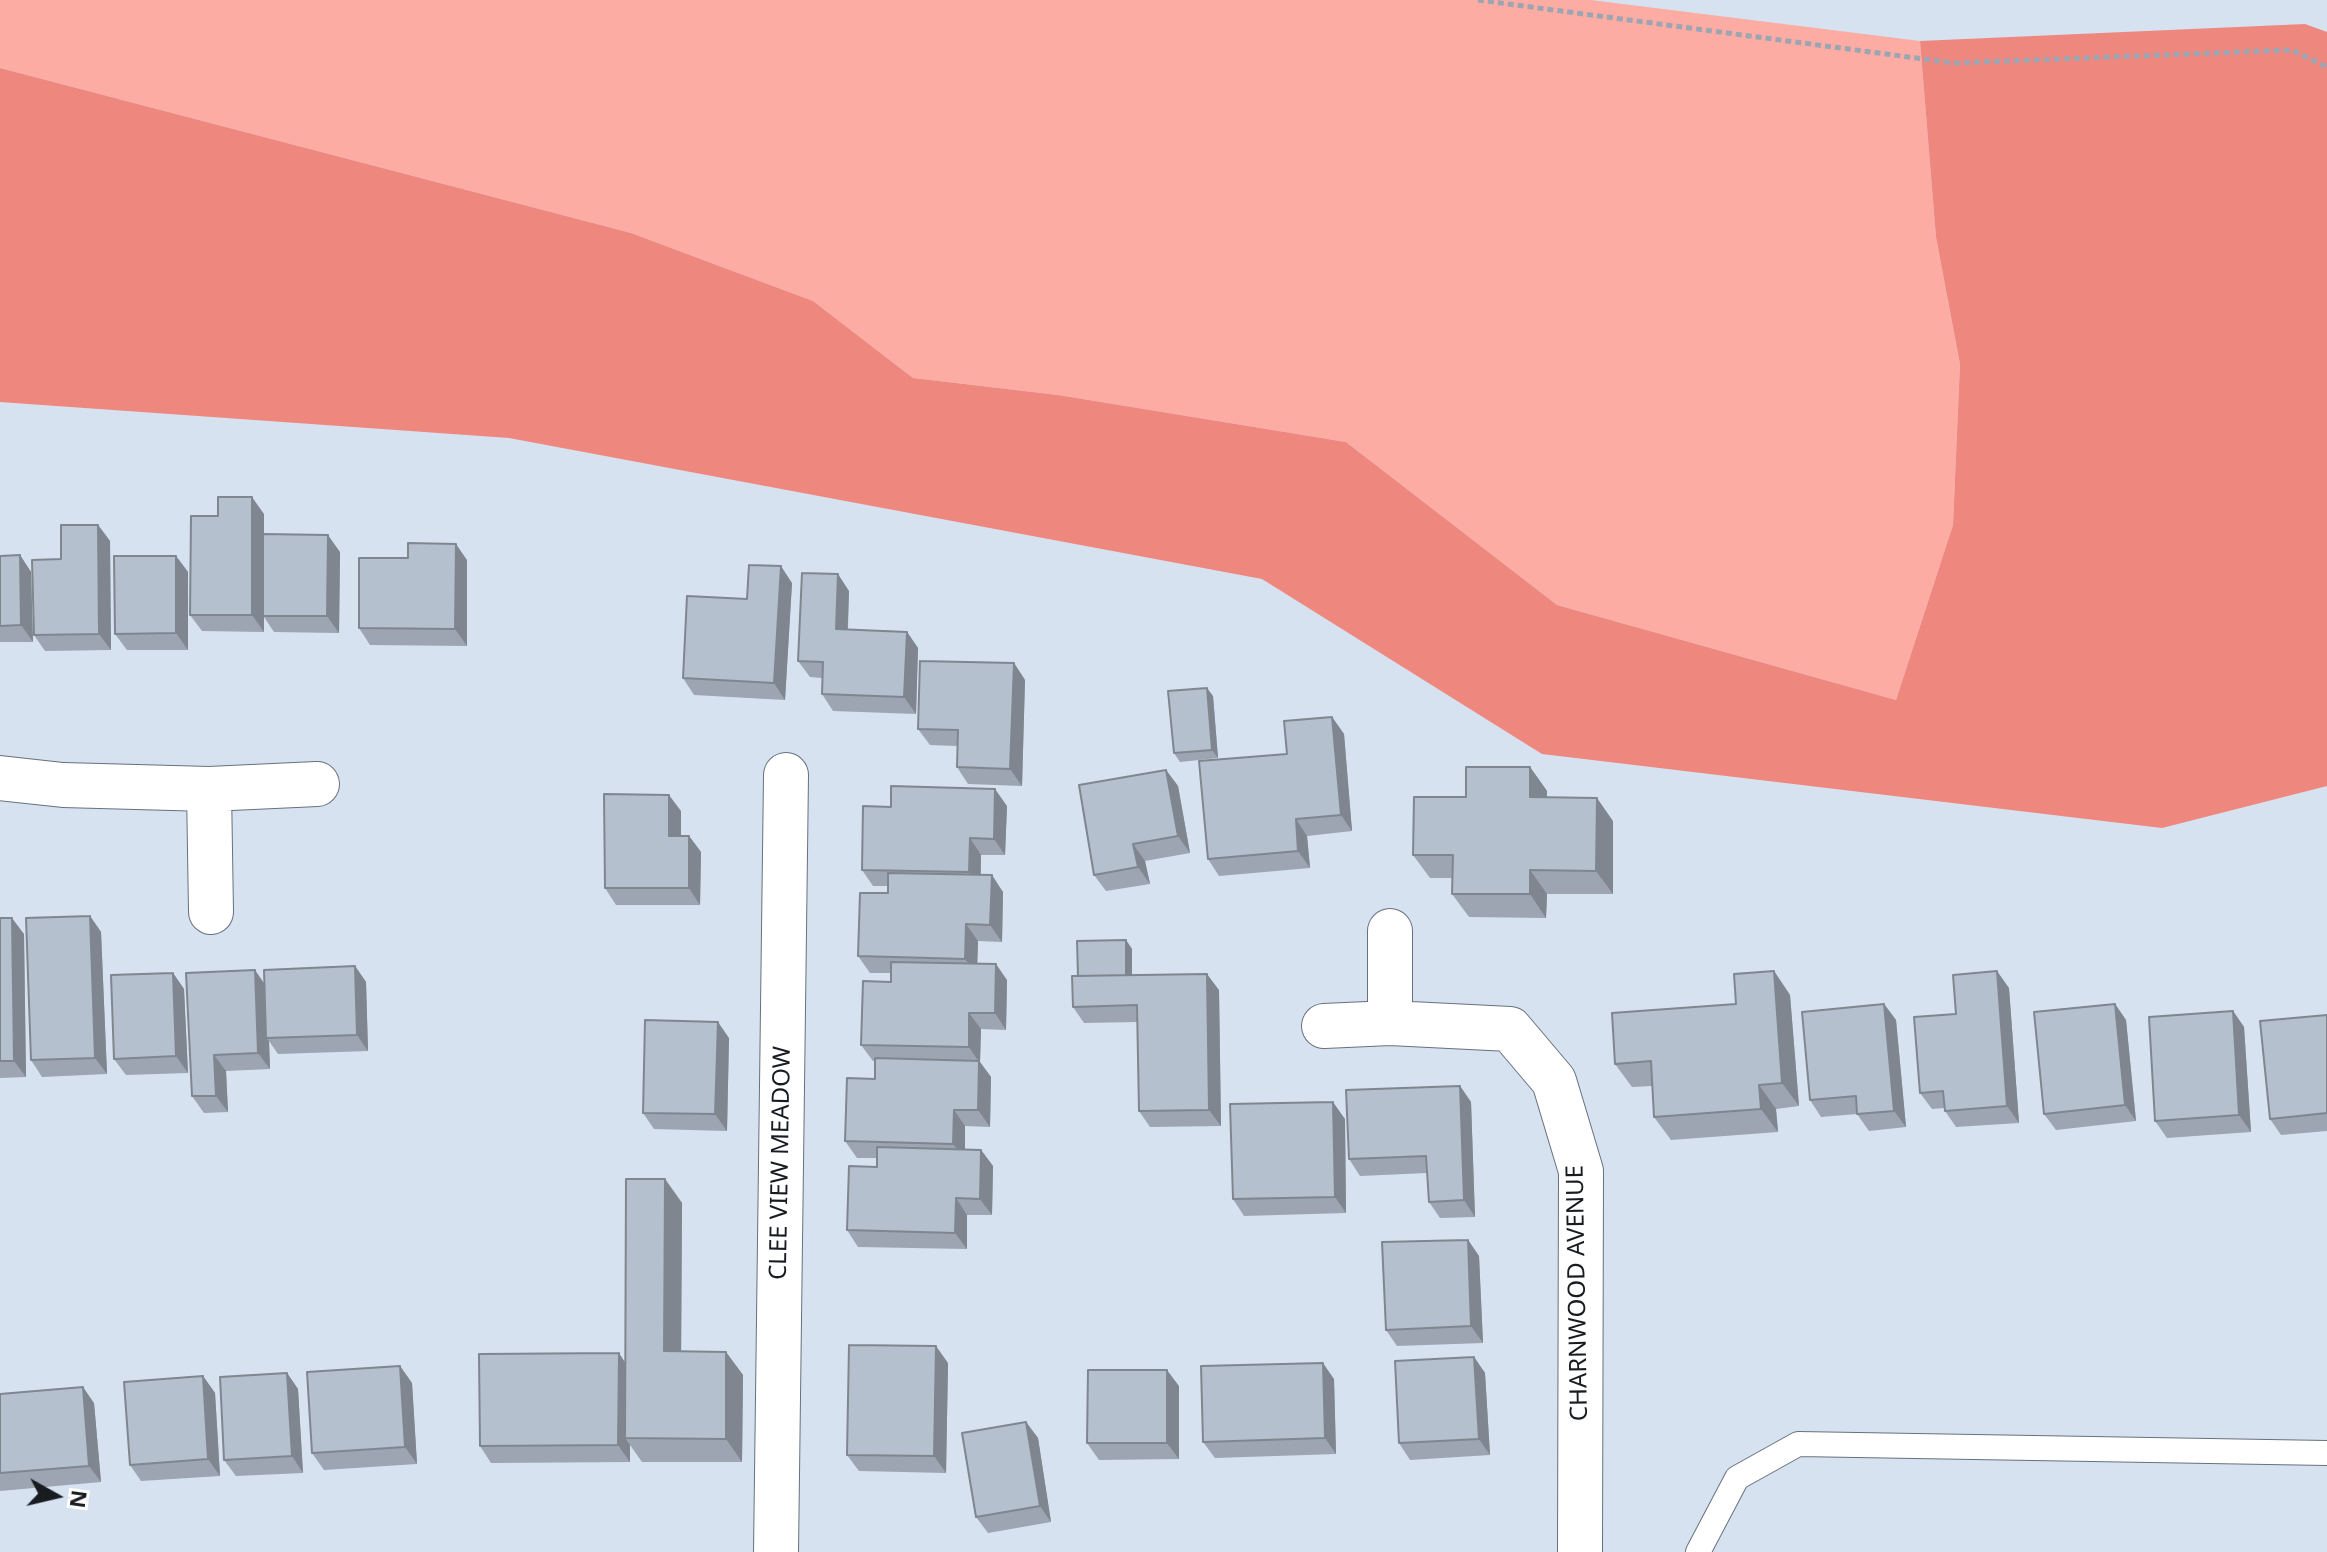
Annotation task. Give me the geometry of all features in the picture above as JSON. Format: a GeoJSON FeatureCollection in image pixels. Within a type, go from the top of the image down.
{"type":"FeatureCollection","features":[{"type":"Feature","properties":{"kind":"street","name":"CLEE VIEW MEADOW"},"geometry":{"type":"LineString","coordinates":[[776,1552],[786,775]]}},
{"type":"Feature","properties":{"kind":"street"},"geometry":{"type":"LineString","coordinates":[[0,778],[63,785],[209,789],[317,784]]}},
{"type":"Feature","properties":{"kind":"street"},"geometry":{"type":"LineString","coordinates":[[209,789],[211,912]]}},
{"type":"Feature","properties":{"kind":"street"},"geometry":{"type":"LineString","coordinates":[[1390,931],[1390,1023]]}},
{"type":"Feature","properties":{"kind":"street","name":"CHARNWOOD AVENUE"},"geometry":{"type":"LineString","coordinates":[[1324,1026],[1390,1023],[1510,1029],[1554,1081],[1581,1171],[1580,1552]]}},
{"type":"Feature","properties":{"kind":"lane"},"geometry":{"type":"LineString","coordinates":[[1698,1552],[1737,1478],[1798,1444],[2327,1453]]}},
{"type":"Feature","properties":{"kind":"path"},"geometry":{"type":"LineString","coordinates":[[1478,0],[1954,63],[2292,50],[2327,67]]}},
{"type":"Feature","properties":{"kind":"shaded area"},"geometry":{"type":"Polygon","coordinates":[[[0,0],[1591,0],[1920,41],[1936,237],[1960,364],[1953,525],[1896,700],[1557,605],[1346,442],[1058,395],[913,378],[813,301],[631,233],[0,68],[0,0]]]}},
{"type":"Feature","properties":{"kind":"shaded area"},"geometry":{"type":"Polygon","coordinates":[[[2305,24],[2327,32],[2327,786],[2162,828],[1542,754],[1262,579],[509,438],[0,402],[0,68],[631,233],[813,301],[913,378],[1058,395],[1346,442],[1557,605],[1896,700],[1953,525],[1960,364],[1936,237],[1920,41],[2305,24]]]}},
{"type":"Feature","properties":{"kind":"building"},"geometry":{"type":"Polygon","coordinates":[[[218,497],[252,497],[252,615],[190,615],[191,516],[218,516],[218,497]]]}},
{"type":"Feature","properties":{"kind":"building"},"geometry":{"type":"Polygon","coordinates":[[[61,525],[98,525],[99,634],[34,635],[32,560],[61,559],[61,525]]]}},
{"type":"Feature","properties":{"kind":"building"},"geometry":{"type":"Polygon","coordinates":[[[263,534],[328,535],[327,616],[263,616],[263,534]]]}},
{"type":"Feature","properties":{"kind":"building"},"geometry":{"type":"Polygon","coordinates":[[[408,543],[456,544],[455,629],[359,628],[359,558],[408,558],[408,543]]]}},
{"type":"Feature","properties":{"kind":"building"},"geometry":{"type":"Polygon","coordinates":[[[20,555],[21,625],[0,626],[0,556],[20,555]]]}},
{"type":"Feature","properties":{"kind":"building"},"geometry":{"type":"Polygon","coordinates":[[[114,556],[176,556],[176,633],[115,634],[114,556]]]}},
{"type":"Feature","properties":{"kind":"building"},"geometry":{"type":"Polygon","coordinates":[[[749,565],[781,566],[774,683],[683,678],[687,596],[747,599],[749,565]]]}},
{"type":"Feature","properties":{"kind":"building"},"geometry":{"type":"Polygon","coordinates":[[[802,573],[838,574],[836,629],[907,632],[904,697],[822,694],[823,662],[798,661],[802,573]]]}},
{"type":"Feature","properties":{"kind":"building"},"geometry":{"type":"Polygon","coordinates":[[[920,661],[1014,663],[1010,769],[957,767],[958,730],[918,729],[920,661]]]}},
{"type":"Feature","properties":{"kind":"building"},"geometry":{"type":"Polygon","coordinates":[[[1207,688],[1212,750],[1174,753],[1168,691],[1207,688]]]}},
{"type":"Feature","properties":{"kind":"building"},"geometry":{"type":"Polygon","coordinates":[[[1332,717],[1341,815],[1296,819],[1298,851],[1208,859],[1199,761],[1287,754],[1284,721],[1332,717]]]}},
{"type":"Feature","properties":{"kind":"building"},"geometry":{"type":"Polygon","coordinates":[[[1466,767],[1530,767],[1530,797],[1597,798],[1596,871],[1530,870],[1530,894],[1452,894],[1453,855],[1413,855],[1414,797],[1466,797],[1466,767]]]}},
{"type":"Feature","properties":{"kind":"building"},"geometry":{"type":"Polygon","coordinates":[[[1166,770],[1178,836],[1133,844],[1138,867],[1094,875],[1079,785],[1166,770]]]}},
{"type":"Feature","properties":{"kind":"building"},"geometry":{"type":"Polygon","coordinates":[[[891,786],[995,789],[994,839],[970,838],[969,872],[862,870],[863,806],[891,807],[891,786]]]}},
{"type":"Feature","properties":{"kind":"building"},"geometry":{"type":"Polygon","coordinates":[[[604,794],[669,795],[669,836],[689,836],[689,888],[605,888],[604,794]]]}},
{"type":"Feature","properties":{"kind":"building"},"geometry":{"type":"Polygon","coordinates":[[[888,873],[992,875],[990,925],[966,924],[965,959],[858,956],[860,893],[888,893],[888,873]]]}},
{"type":"Feature","properties":{"kind":"building"},"geometry":{"type":"Polygon","coordinates":[[[90,916],[95,1058],[31,1060],[26,918],[90,916]]]}},
{"type":"Feature","properties":{"kind":"building"},"geometry":{"type":"Polygon","coordinates":[[[0,918],[12,918],[14,1061],[0,1061],[0,918]]]}},
{"type":"Feature","properties":{"kind":"building"},"geometry":{"type":"Polygon","coordinates":[[[1126,940],[1126,975],[1078,976],[1077,941],[1126,940]]]}},
{"type":"Feature","properties":{"kind":"building"},"geometry":{"type":"Polygon","coordinates":[[[891,962],[996,964],[995,1013],[969,1013],[969,1047],[861,1045],[863,981],[891,982],[891,962]]]}},
{"type":"Feature","properties":{"kind":"building"},"geometry":{"type":"Polygon","coordinates":[[[355,966],[357,1035],[266,1038],[264,970],[355,966]]]}},
{"type":"Feature","properties":{"kind":"building"},"geometry":{"type":"Polygon","coordinates":[[[255,970],[258,1053],[214,1055],[216,1096],[192,1096],[186,973],[255,970]]]}},
{"type":"Feature","properties":{"kind":"building"},"geometry":{"type":"Polygon","coordinates":[[[1774,971],[1782,1083],[1759,1085],[1761,1109],[1654,1117],[1651,1061],[1615,1064],[1612,1013],[1736,1004],[1734,974],[1774,971]]]}},
{"type":"Feature","properties":{"kind":"building"},"geometry":{"type":"Polygon","coordinates":[[[1997,971],[2007,1106],[1945,1111],[1943,1091],[1920,1093],[1914,1017],[1956,1014],[1953,975],[1997,971]]]}},
{"type":"Feature","properties":{"kind":"building"},"geometry":{"type":"Polygon","coordinates":[[[173,973],[176,1056],[114,1059],[111,975],[173,973]]]}},
{"type":"Feature","properties":{"kind":"building"},"geometry":{"type":"Polygon","coordinates":[[[1207,974],[1209,1110],[1139,1111],[1137,1005],[1073,1007],[1072,976],[1207,974]]]}},
{"type":"Feature","properties":{"kind":"building"},"geometry":{"type":"Polygon","coordinates":[[[1884,1004],[1894,1111],[1857,1114],[1856,1096],[1810,1100],[1802,1012],[1884,1004]]]}},
{"type":"Feature","properties":{"kind":"building"},"geometry":{"type":"Polygon","coordinates":[[[2115,1004],[2125,1105],[2044,1114],[2034,1012],[2115,1004]]]}},
{"type":"Feature","properties":{"kind":"building"},"geometry":{"type":"Polygon","coordinates":[[[2233,1011],[2239,1115],[2155,1121],[2149,1017],[2233,1011]]]}},
{"type":"Feature","properties":{"kind":"building"},"geometry":{"type":"Polygon","coordinates":[[[2327,1015],[2327,1113],[2270,1119],[2260,1021],[2327,1015]]]}},
{"type":"Feature","properties":{"kind":"building"},"geometry":{"type":"Polygon","coordinates":[[[645,1020],[718,1022],[715,1114],[643,1113],[645,1020]]]}},
{"type":"Feature","properties":{"kind":"building"},"geometry":{"type":"Polygon","coordinates":[[[875,1058],[979,1061],[978,1110],[954,1110],[953,1144],[845,1141],[847,1078],[875,1079],[875,1058]]]}},
{"type":"Feature","properties":{"kind":"building"},"geometry":{"type":"Polygon","coordinates":[[[1460,1086],[1464,1200],[1429,1202],[1426,1156],[1349,1159],[1346,1090],[1460,1086]]]}},
{"type":"Feature","properties":{"kind":"building"},"geometry":{"type":"Polygon","coordinates":[[[1333,1102],[1335,1197],[1233,1199],[1230,1104],[1333,1102]]]}},
{"type":"Feature","properties":{"kind":"building"},"geometry":{"type":"Polygon","coordinates":[[[877,1147],[981,1150],[980,1199],[956,1198],[955,1233],[847,1230],[849,1166],[877,1167],[877,1147]]]}},
{"type":"Feature","properties":{"kind":"building"},"geometry":{"type":"Polygon","coordinates":[[[626,1179],[665,1179],[664,1351],[726,1352],[726,1439],[625,1438],[626,1179]]]}},
{"type":"Feature","properties":{"kind":"building"},"geometry":{"type":"Polygon","coordinates":[[[1468,1240],[1471,1326],[1386,1330],[1382,1242],[1468,1240]]]}},
{"type":"Feature","properties":{"kind":"building"},"geometry":{"type":"Polygon","coordinates":[[[849,1345],[936,1346],[934,1456],[847,1455],[849,1345]]]}},
{"type":"Feature","properties":{"kind":"building"},"geometry":{"type":"Polygon","coordinates":[[[619,1353],[618,1445],[480,1446],[479,1354],[619,1353]]]}},
{"type":"Feature","properties":{"kind":"building"},"geometry":{"type":"Polygon","coordinates":[[[1474,1357],[1479,1439],[1399,1443],[1395,1361],[1474,1357]]]}},
{"type":"Feature","properties":{"kind":"building"},"geometry":{"type":"Polygon","coordinates":[[[1323,1363],[1325,1438],[1203,1442],[1201,1366],[1323,1363]]]}},
{"type":"Feature","properties":{"kind":"building"},"geometry":{"type":"Polygon","coordinates":[[[400,1366],[405,1447],[312,1453],[307,1372],[400,1366]]]}},
{"type":"Feature","properties":{"kind":"building"},"geometry":{"type":"Polygon","coordinates":[[[1088,1370],[1167,1370],[1167,1443],[1087,1443],[1088,1370]]]}},
{"type":"Feature","properties":{"kind":"building"},"geometry":{"type":"Polygon","coordinates":[[[287,1373],[292,1456],[224,1460],[220,1377],[287,1373]]]}},
{"type":"Feature","properties":{"kind":"building"},"geometry":{"type":"Polygon","coordinates":[[[203,1376],[208,1459],[130,1465],[124,1382],[203,1376]]]}},
{"type":"Feature","properties":{"kind":"building"},"geometry":{"type":"Polygon","coordinates":[[[83,1387],[89,1466],[0,1473],[0,1394],[83,1387]]]}},
{"type":"Feature","properties":{"kind":"building"},"geometry":{"type":"Polygon","coordinates":[[[1026,1422],[1040,1506],[976,1517],[962,1433],[1026,1422]]]}}]}
